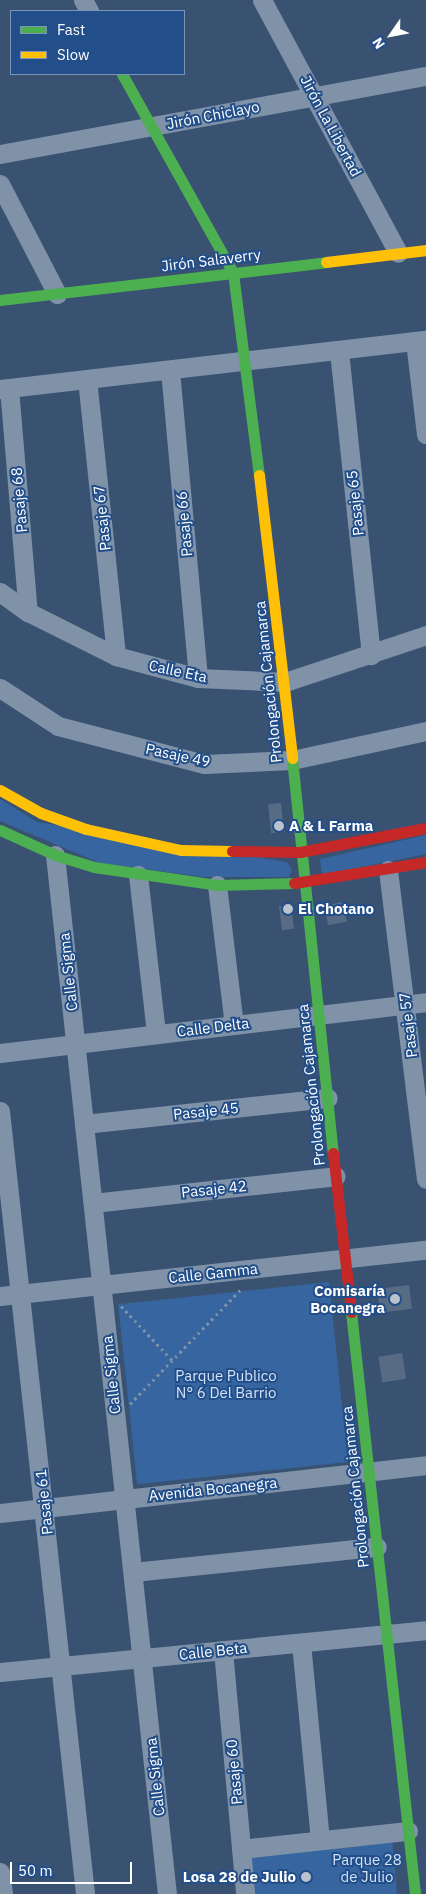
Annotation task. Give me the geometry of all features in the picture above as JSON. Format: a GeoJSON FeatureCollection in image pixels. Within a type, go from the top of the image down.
{"type":"FeatureCollection","features":[{"type":"Feature","properties":{"kind":"street","name":"Jirón La Libertad"},"geometry":{"type":"LineString","coordinates":[[262,0],[315,94],[398,253]]}},
{"type":"Feature","properties":{"kind":"street"},"geometry":{"type":"LineString","coordinates":[[123,75],[233,273]]}},
{"type":"Feature","properties":{"kind":"street","name":"Jirón Chiclayo"},"geometry":{"type":"LineString","coordinates":[[0,154],[151,127],[315,94],[426,76]]}},
{"type":"Feature","properties":{"kind":"street"},"geometry":{"type":"LineString","coordinates":[[0,184],[57,294]]}},
{"type":"Feature","properties":{"kind":"street","name":"Jirón Salaverry"},"geometry":{"type":"LineString","coordinates":[[0,300],[426,250]]}},
{"type":"Feature","properties":{"kind":"street","name":"Prolongación Cajamarca"},"geometry":{"type":"LineString","coordinates":[[233,273],[285,682],[300,852],[415,1894]]}},
{"type":"Feature","properties":{"kind":"street"},"geometry":{"type":"LineString","coordinates":[[5,388],[421,341],[426,434]]}},
{"type":"Feature","properties":{"kind":"street","name":"Pasaje 65"},"geometry":{"type":"LineString","coordinates":[[339,351],[371,655]]}},
{"type":"Feature","properties":{"kind":"street","name":"Pasaje 66"},"geometry":{"type":"LineString","coordinates":[[170,370],[198,678]]}},
{"type":"Feature","properties":{"kind":"street","name":"Pasaje 67"},"geometry":{"type":"LineString","coordinates":[[87,379],[116,656]]}},
{"type":"Feature","properties":{"kind":"street","name":"Pasaje 68"},"geometry":{"type":"LineString","coordinates":[[5,388],[28,612]]}},
{"type":"Feature","properties":{"kind":"street","name":"Calle Eta"},"geometry":{"type":"LineString","coordinates":[[0,592],[28,612],[116,656],[198,678],[285,682],[371,655],[426,635]]}},
{"type":"Feature","properties":{"kind":"street","name":"Pasaje 49"},"geometry":{"type":"LineString","coordinates":[[0,688],[58,726],[204,764],[292,760],[426,731]]}},
{"type":"Feature","properties":{"kind":"street"},"geometry":{"type":"LineString","coordinates":[[0,790],[41,813],[86,829],[148,845],[181,850],[300,852],[426,828]]}},
{"type":"Feature","properties":{"kind":"street"},"geometry":{"type":"LineString","coordinates":[[0,830],[55,855],[94,867],[138,875],[217,885],[304,883],[426,862]]}},
{"type":"Feature","properties":{"kind":"street","name":"Calle Sigma"},"geometry":{"type":"LineString","coordinates":[[55,855],[167,1894]]}},
{"type":"Feature","properties":{"kind":"street","name":"Pasaje 57"},"geometry":{"type":"LineString","coordinates":[[388,870],[406,1004],[426,1180]]}},
{"type":"Feature","properties":{"kind":"street"},"geometry":{"type":"LineString","coordinates":[[138,875],[156,1034]]}},
{"type":"Feature","properties":{"kind":"street"},"geometry":{"type":"LineString","coordinates":[[217,885],[234,1024]]}},
{"type":"Feature","properties":{"kind":"street","name":"Calle Delta"},"geometry":{"type":"LineString","coordinates":[[0,1052],[426,1002]]}},
{"type":"Feature","properties":{"kind":"street","name":"Pasaje 45"},"geometry":{"type":"LineString","coordinates":[[84,1124],[328,1098]]}},
{"type":"Feature","properties":{"kind":"street","name":"Pasaje 61"},"geometry":{"type":"LineString","coordinates":[[0,1111],[85,1894]]}},
{"type":"Feature","properties":{"kind":"street","name":"Pasaje 42"},"geometry":{"type":"LineString","coordinates":[[93,1203],[336,1176]]}},
{"type":"Feature","properties":{"kind":"street","name":"Calle Gamma"},"geometry":{"type":"LineString","coordinates":[[0,1296],[426,1250]]}},
{"type":"Feature","properties":{"kind":"street","name":"Avenida Bocanegra"},"geometry":{"type":"LineString","coordinates":[[0,1513],[426,1466]]}},
{"type":"Feature","properties":{"kind":"street"},"geometry":{"type":"LineString","coordinates":[[133,1572],[377,1547]]}},
{"type":"Feature","properties":{"kind":"street","name":"Calle Beta"},"geometry":{"type":"LineString","coordinates":[[0,1672],[426,1630]]}},
{"type":"Feature","properties":{"kind":"street"},"geometry":{"type":"LineString","coordinates":[[301,1643],[320,1840]]}},
{"type":"Feature","properties":{"kind":"street","name":"Pasaje 60"},"geometry":{"type":"LineString","coordinates":[[223,1650],[245,1894]]}},
{"type":"Feature","properties":{"kind":"street"},"geometry":{"type":"LineString","coordinates":[[241,1849],[408,1831]]}},
{"type":"Feature","properties":{"kind":"street"},"geometry":{"type":"LineString","coordinates":[[0,1872],[3,1894]]}},
{"type":"Feature","properties":{"kind":"path"},"geometry":{"type":"LineString","coordinates":[[116,1420],[261,1268]]}},
{"type":"Feature","properties":{"kind":"path"},"geometry":{"type":"LineString","coordinates":[[102,1285],[172,1360]]}},
{"type":"Feature","properties":{"kind":"green space"},"geometry":{"type":"Polygon","coordinates":[[[0,799],[37,822],[287,862],[292,870],[289,877],[204,877],[100,863],[0,821],[0,799]]]}},
{"type":"Feature","properties":{"kind":"green space"},"geometry":{"type":"Polygon","coordinates":[[[426,835],[426,854],[322,875],[320,859],[426,835]]]}},
{"type":"Feature","properties":{"kind":"green space","name":"Parque Publico N° 6 Del Barrio"},"geometry":{"type":"Polygon","coordinates":[[[329,1282],[348,1462],[137,1484],[118,1304],[329,1282]]]}},
{"type":"Feature","properties":{"kind":"green space","name":"Parque 28 de Julio"},"geometry":{"type":"Polygon","coordinates":[[[392,1838],[397,1894],[250,1894],[246,1854],[392,1838]]]}},
{"type":"Feature","properties":{"kind":"building"},"geometry":{"type":"Polygon","coordinates":[[[281,803],[284,832],[271,833],[268,804],[281,803]]]}},
{"type":"Feature","properties":{"kind":"building"},"geometry":{"type":"Polygon","coordinates":[[[343,902],[347,922],[328,925],[324,906],[343,902]]]}},
{"type":"Feature","properties":{"kind":"building"},"geometry":{"type":"Polygon","coordinates":[[[291,905],[294,929],[282,930],[279,906],[291,905]]]}},
{"type":"Feature","properties":{"kind":"building","name":"Comisaría Bocanegra"},"geometry":{"type":"Polygon","coordinates":[[[409,1285],[412,1309],[380,1313],[377,1289],[409,1285]]]}},
{"type":"Feature","properties":{"kind":"building"},"geometry":{"type":"Polygon","coordinates":[[[402,1353],[406,1379],[382,1382],[378,1357],[402,1353]]]}},
{"type":"Feature","properties":{"kind":"traffic: fast"},"geometry":{"type":"LineString","coordinates":[[123,75],[233,273],[259,475]]}},
{"type":"Feature","properties":{"kind":"traffic: fast"},"geometry":{"type":"LineString","coordinates":[[0,300],[326,262]]}},
{"type":"Feature","properties":{"kind":"traffic: fast"},"geometry":{"type":"LineString","coordinates":[[292,758],[333,1153]]}},
{"type":"Feature","properties":{"kind":"traffic: fast"},"geometry":{"type":"LineString","coordinates":[[0,830],[55,855],[94,867],[217,885],[294,883]]}},
{"type":"Feature","properties":{"kind":"traffic: fast"},"geometry":{"type":"LineString","coordinates":[[351,1312],[415,1894]]}},
{"type":"Feature","properties":{"kind":"traffic: slow"},"geometry":{"type":"LineString","coordinates":[[326,262],[426,250]]}},
{"type":"Feature","properties":{"kind":"traffic: slow"},"geometry":{"type":"LineString","coordinates":[[259,475],[292,758]]}},
{"type":"Feature","properties":{"kind":"traffic: slow"},"geometry":{"type":"LineString","coordinates":[[0,790],[41,813],[86,829],[181,850],[232,851]]}},
{"type":"Feature","properties":{"kind":"traffic: jam"},"geometry":{"type":"LineString","coordinates":[[232,851],[300,852],[426,828]]}},
{"type":"Feature","properties":{"kind":"traffic: jam"},"geometry":{"type":"LineString","coordinates":[[294,883],[426,862]]}},
{"type":"Feature","properties":{"kind":"traffic: jam"},"geometry":{"type":"LineString","coordinates":[[333,1153],[351,1312]]}},
{"type":"Feature","properties":{"kind":"place","name":"A & L Farma"},"geometry":{"type":"Point","coordinates":[279,826]}},
{"type":"Feature","properties":{"kind":"place","name":"El Chotano"},"geometry":{"type":"Point","coordinates":[288,909]}},
{"type":"Feature","properties":{"kind":"place","name":"Comisaría Bocanegra"},"geometry":{"type":"Point","coordinates":[395,1299]}},
{"type":"Feature","properties":{"kind":"place","name":"Losa 28 de Julio"},"geometry":{"type":"Point","coordinates":[306,1877]}}]}
